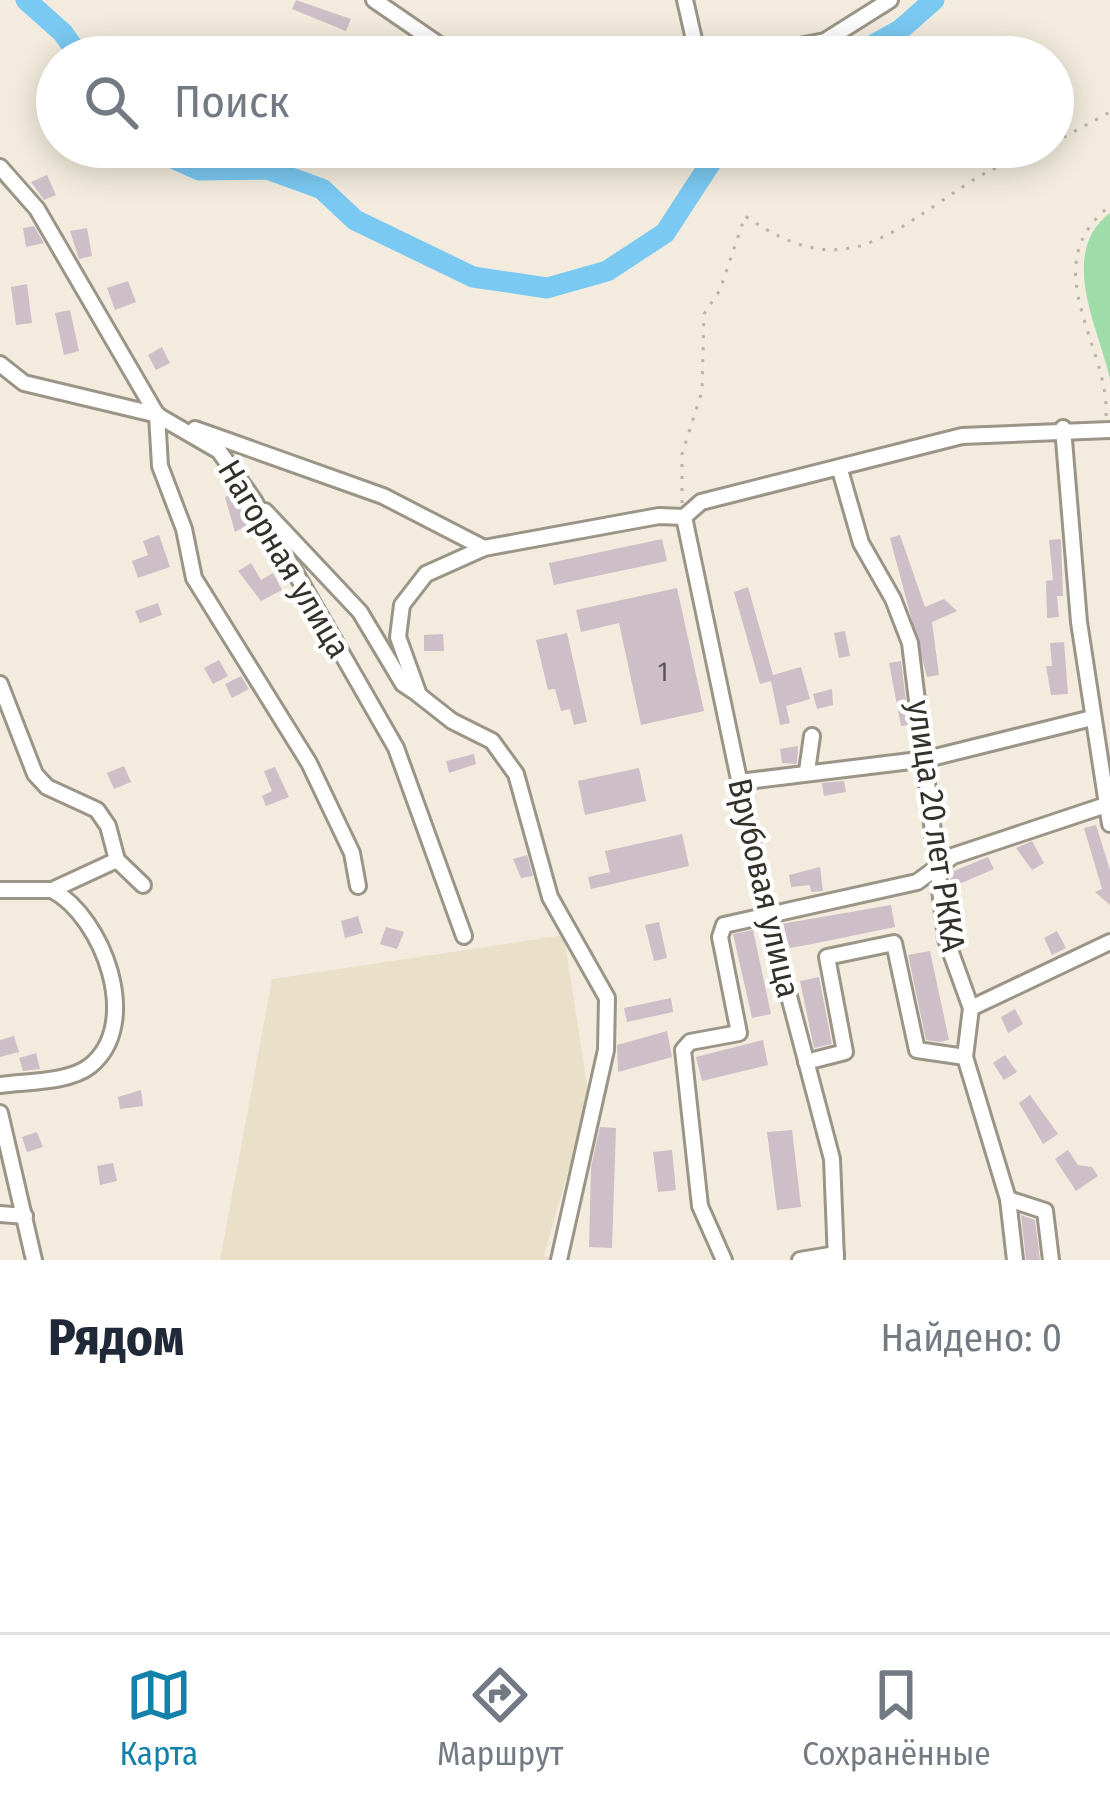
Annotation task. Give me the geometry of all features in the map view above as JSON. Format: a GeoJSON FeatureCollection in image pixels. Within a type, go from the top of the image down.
{"type":"FeatureCollection","features":[{"type":"Feature","properties":{"kind":"street"},"geometry":{"type":"LineString","coordinates":[[374,0],[426,36]]}},
{"type":"Feature","properties":{"kind":"street"},"geometry":{"type":"LineString","coordinates":[[685,0],[693,36]]}},
{"type":"Feature","properties":{"kind":"street"},"geometry":{"type":"LineString","coordinates":[[833,36],[890,0]]}},
{"type":"Feature","properties":{"kind":"street","name":"Нагорная улица"},"geometry":{"type":"LineString","coordinates":[[0,167],[37,209],[158,415],[219,451],[253,499],[397,748],[464,936]]}},
{"type":"Feature","properties":{"kind":"street"},"geometry":{"type":"LineString","coordinates":[[0,364],[24,383],[158,415],[383,496],[484,548]]}},
{"type":"Feature","properties":{"kind":"street"},"geometry":{"type":"LineString","coordinates":[[158,415],[160,466],[184,529],[194,578],[309,763],[352,854],[358,886]]}},
{"type":"Feature","properties":{"kind":"street"},"geometry":{"type":"LineString","coordinates":[[419,695],[398,637],[402,605],[426,574],[484,548],[658,516],[683,517],[701,502],[962,436],[1063,428],[1107,430]]}},
{"type":"Feature","properties":{"kind":"street"},"geometry":{"type":"LineString","coordinates":[[1063,428],[1092,718],[1110,824]]}},
{"type":"Feature","properties":{"kind":"street","name":"улица 20 лет РККА"},"geometry":{"type":"LineString","coordinates":[[840,470],[861,543],[893,599],[910,643],[946,939],[971,1008],[965,1057],[1008,1199],[1015,1260]]}},
{"type":"Feature","properties":{"kind":"street"},"geometry":{"type":"LineString","coordinates":[[253,499],[360,612],[403,684],[452,721],[492,741],[516,774],[550,897],[608,998],[606,1050],[559,1260]]}},
{"type":"Feature","properties":{"kind":"street","name":"Врубовая улица"},"geometry":{"type":"LineString","coordinates":[[683,517],[767,913],[832,1159],[836,1257]]}},
{"type":"Feature","properties":{"kind":"street"},"geometry":{"type":"LineString","coordinates":[[0,684],[35,774],[47,788],[97,809],[109,826],[117,860],[142,885]]}},
{"type":"Feature","properties":{"kind":"street"},"geometry":{"type":"LineString","coordinates":[[739,782],[927,759],[1092,718]]}},
{"type":"Feature","properties":{"kind":"street"},"geometry":{"type":"LineString","coordinates":[[807,771],[812,736]]}},
{"type":"Feature","properties":{"kind":"street"},"geometry":{"type":"LineString","coordinates":[[724,1260],[700,1206],[683,1050],[690,1042],[739,1034],[720,938],[724,925],[917,882],[953,856],[1106,806]]}},
{"type":"Feature","properties":{"kind":"street"},"geometry":{"type":"LineString","coordinates":[[0,890],[52,890],[117,860]]}},
{"type":"Feature","properties":{"kind":"street"},"geometry":{"type":"LineString","coordinates":[[0,1085],[73,1075],[92,1065],[105,1047],[111,1016],[109,955],[92,928],[52,890]]}},
{"type":"Feature","properties":{"kind":"street"},"geometry":{"type":"LineString","coordinates":[[971,1008],[1110,941]]}},
{"type":"Feature","properties":{"kind":"street"},"geometry":{"type":"LineString","coordinates":[[806,1063],[845,1052],[827,957],[894,943],[916,1050],[965,1057]]}},
{"type":"Feature","properties":{"kind":"street"},"geometry":{"type":"LineString","coordinates":[[0,1113],[34,1260]]}},
{"type":"Feature","properties":{"kind":"street"},"geometry":{"type":"LineString","coordinates":[[1008,1199],[1046,1210],[1051,1260]]}},
{"type":"Feature","properties":{"kind":"street"},"geometry":{"type":"LineString","coordinates":[[0,1214],[25,1216]]}},
{"type":"Feature","properties":{"kind":"street"},"geometry":{"type":"LineString","coordinates":[[800,1260],[836,1257]]}},
{"type":"Feature","properties":{"kind":"path"},"geometry":{"type":"LineString","coordinates":[[1074,132],[1110,112]]}},
{"type":"Feature","properties":{"kind":"path"},"geometry":{"type":"LineString","coordinates":[[683,517],[682,454],[700,411],[704,314],[719,290],[745,216],[790,240],[830,253],[849,251],[932,211],[994,168]]}},
{"type":"Feature","properties":{"kind":"path"},"geometry":{"type":"LineString","coordinates":[[1107,430],[1104,380],[1082,321],[1078,283],[1081,240],[1110,206]]}},
{"type":"Feature","properties":{"kind":"shaded area"},"geometry":{"type":"Polygon","coordinates":[[[564,935],[589,1098],[544,1256],[568,1260],[220,1260],[272,979],[564,935]]]}},
{"type":"Feature","properties":{"kind":"green space"},"geometry":{"type":"Polygon","coordinates":[[[1110,213],[1110,379],[1091,315],[1084,270],[1094,230],[1110,213]]]}},
{"type":"Feature","properties":{"kind":"building"},"geometry":{"type":"Polygon","coordinates":[[[296,0],[351,19],[346,31],[292,9],[296,0]]]}},
{"type":"Feature","properties":{"kind":"building"},"geometry":{"type":"Polygon","coordinates":[[[47,175],[56,195],[44,200],[31,182],[47,175]]]}},
{"type":"Feature","properties":{"kind":"building"},"geometry":{"type":"Polygon","coordinates":[[[34,226],[44,243],[26,247],[23,228],[34,226]]]}},
{"type":"Feature","properties":{"kind":"building"},"geometry":{"type":"Polygon","coordinates":[[[87,228],[92,256],[79,259],[70,231],[87,228]]]}},
{"type":"Feature","properties":{"kind":"building"},"geometry":{"type":"Polygon","coordinates":[[[128,281],[136,302],[115,310],[107,288],[128,281]]]}},
{"type":"Feature","properties":{"kind":"building"},"geometry":{"type":"Polygon","coordinates":[[[27,284],[32,323],[16,325],[11,287],[27,284]]]}},
{"type":"Feature","properties":{"kind":"building"},"geometry":{"type":"Polygon","coordinates":[[[70,310],[79,351],[64,355],[55,313],[70,310]]]}},
{"type":"Feature","properties":{"kind":"building"},"geometry":{"type":"Polygon","coordinates":[[[162,347],[170,363],[156,370],[148,355],[162,347]]]}},
{"type":"Feature","properties":{"kind":"building"},"geometry":{"type":"Polygon","coordinates":[[[235,493],[249,524],[235,532],[225,497],[235,493]]]}},
{"type":"Feature","properties":{"kind":"building"},"geometry":{"type":"Polygon","coordinates":[[[159,535],[170,567],[138,578],[132,561],[148,555],[143,541],[159,535]]]}},
{"type":"Feature","properties":{"kind":"building"},"geometry":{"type":"Polygon","coordinates":[[[900,535],[925,607],[944,599],[957,611],[932,622],[939,675],[927,677],[890,538],[900,535]]]}},
{"type":"Feature","properties":{"kind":"building"},"geometry":{"type":"Polygon","coordinates":[[[662,539],[667,561],[554,585],[549,563],[662,539]]]}},
{"type":"Feature","properties":{"kind":"building"},"geometry":{"type":"Polygon","coordinates":[[[1061,539],[1063,596],[1057,596],[1059,617],[1047,618],[1046,581],[1053,580],[1049,540],[1061,539]]]}},
{"type":"Feature","properties":{"kind":"building"},"geometry":{"type":"Polygon","coordinates":[[[251,563],[261,580],[273,573],[282,590],[261,601],[238,571],[251,563]]]}},
{"type":"Feature","properties":{"kind":"building"},"geometry":{"type":"Polygon","coordinates":[[[748,587],[773,675],[801,667],[810,699],[786,706],[790,723],[780,725],[771,681],[760,684],[734,592],[748,587]]]}},
{"type":"Feature","properties":{"kind":"building"},"geometry":{"type":"Polygon","coordinates":[[[677,588],[704,711],[641,725],[619,623],[581,632],[576,610],[677,588]]]}},
{"type":"Feature","properties":{"kind":"building"},"geometry":{"type":"Polygon","coordinates":[[[158,603],[162,615],[140,623],[135,611],[158,603]]]}},
{"type":"Feature","properties":{"kind":"building"},"geometry":{"type":"Polygon","coordinates":[[[845,631],[850,656],[839,658],[834,633],[845,631]]]}},
{"type":"Feature","properties":{"kind":"building"},"geometry":{"type":"Polygon","coordinates":[[[567,633],[587,722],[574,725],[570,709],[561,711],[555,689],[548,690],[536,640],[567,633]]]}},
{"type":"Feature","properties":{"kind":"building"},"geometry":{"type":"Polygon","coordinates":[[[443,634],[444,651],[424,651],[424,635],[443,634]]]}},
{"type":"Feature","properties":{"kind":"building"},"geometry":{"type":"Polygon","coordinates":[[[1064,642],[1068,694],[1051,695],[1046,666],[1052,666],[1050,643],[1064,642]]]}},
{"type":"Feature","properties":{"kind":"building"},"geometry":{"type":"Polygon","coordinates":[[[219,660],[228,676],[213,684],[204,668],[219,660]]]}},
{"type":"Feature","properties":{"kind":"building"},"geometry":{"type":"Polygon","coordinates":[[[901,661],[909,725],[901,726],[889,663],[901,661]]]}},
{"type":"Feature","properties":{"kind":"building"},"geometry":{"type":"Polygon","coordinates":[[[241,676],[249,689],[232,698],[225,684],[241,676]]]}},
{"type":"Feature","properties":{"kind":"building"},"geometry":{"type":"Polygon","coordinates":[[[832,689],[833,705],[817,709],[813,694],[832,689]]]}},
{"type":"Feature","properties":{"kind":"building"},"geometry":{"type":"Polygon","coordinates":[[[798,746],[797,764],[782,763],[780,749],[798,746]]]}},
{"type":"Feature","properties":{"kind":"building"},"geometry":{"type":"Polygon","coordinates":[[[474,754],[476,764],[449,773],[446,761],[474,754]]]}},
{"type":"Feature","properties":{"kind":"building"},"geometry":{"type":"Polygon","coordinates":[[[124,766],[131,782],[114,789],[107,773],[124,766]]]}},
{"type":"Feature","properties":{"kind":"building"},"geometry":{"type":"Polygon","coordinates":[[[275,767],[289,797],[266,806],[262,796],[272,791],[264,771],[275,767]]]}},
{"type":"Feature","properties":{"kind":"building"},"geometry":{"type":"Polygon","coordinates":[[[639,768],[646,801],[585,815],[578,781],[639,768]]]}},
{"type":"Feature","properties":{"kind":"building"},"geometry":{"type":"Polygon","coordinates":[[[844,781],[846,792],[824,796],[822,783],[844,781]]]}},
{"type":"Feature","properties":{"kind":"building"},"geometry":{"type":"Polygon","coordinates":[[[1096,825],[1110,870],[1110,905],[1095,892],[1102,889],[1084,828],[1096,825]]]}},
{"type":"Feature","properties":{"kind":"building"},"geometry":{"type":"Polygon","coordinates":[[[682,834],[689,866],[591,889],[588,877],[610,872],[605,851],[682,834]]]}},
{"type":"Feature","properties":{"kind":"building"},"geometry":{"type":"Polygon","coordinates":[[[1032,841],[1044,863],[1032,870],[1016,848],[1032,841]]]}},
{"type":"Feature","properties":{"kind":"building"},"geometry":{"type":"Polygon","coordinates":[[[527,855],[533,876],[521,878],[513,859],[527,855]]]}},
{"type":"Feature","properties":{"kind":"building"},"geometry":{"type":"Polygon","coordinates":[[[988,857],[994,869],[952,887],[949,873],[988,857]]]}},
{"type":"Feature","properties":{"kind":"building"},"geometry":{"type":"Polygon","coordinates":[[[820,867],[823,891],[811,892],[810,885],[791,887],[789,875],[820,867]]]}},
{"type":"Feature","properties":{"kind":"building"},"geometry":{"type":"Polygon","coordinates":[[[891,905],[895,927],[790,948],[781,924],[891,905]]]}},
{"type":"Feature","properties":{"kind":"building"},"geometry":{"type":"Polygon","coordinates":[[[358,916],[363,933],[345,938],[341,921],[358,916]]]}},
{"type":"Feature","properties":{"kind":"building"},"geometry":{"type":"Polygon","coordinates":[[[659,922],[667,958],[654,961],[645,925],[659,922]]]}},
{"type":"Feature","properties":{"kind":"building"},"geometry":{"type":"Polygon","coordinates":[[[386,927],[404,932],[397,949],[380,944],[386,927]]]}},
{"type":"Feature","properties":{"kind":"building"},"geometry":{"type":"Polygon","coordinates":[[[753,930],[771,1014],[752,1018],[733,934],[753,930]]]}},
{"type":"Feature","properties":{"kind":"building"},"geometry":{"type":"Polygon","coordinates":[[[1057,931],[1066,948],[1052,955],[1044,938],[1057,931]]]}},
{"type":"Feature","properties":{"kind":"building"},"geometry":{"type":"Polygon","coordinates":[[[930,951],[949,1040],[939,1042],[926,1040],[908,955],[930,951]]]}},
{"type":"Feature","properties":{"kind":"building"},"geometry":{"type":"Polygon","coordinates":[[[819,977],[832,1044],[814,1048],[800,981],[819,977]]]}},
{"type":"Feature","properties":{"kind":"building"},"geometry":{"type":"Polygon","coordinates":[[[671,998],[673,1012],[627,1022],[624,1008],[671,998]]]}},
{"type":"Feature","properties":{"kind":"building"},"geometry":{"type":"Polygon","coordinates":[[[1015,1009],[1023,1024],[1008,1033],[1001,1017],[1015,1009]]]}},
{"type":"Feature","properties":{"kind":"building"},"geometry":{"type":"Polygon","coordinates":[[[667,1031],[672,1057],[618,1072],[617,1045],[667,1031]]]}},
{"type":"Feature","properties":{"kind":"building"},"geometry":{"type":"Polygon","coordinates":[[[14,1036],[19,1052],[0,1057],[0,1040],[14,1036]]]}},
{"type":"Feature","properties":{"kind":"building"},"geometry":{"type":"Polygon","coordinates":[[[763,1040],[768,1065],[702,1081],[696,1057],[763,1040]]]}},
{"type":"Feature","properties":{"kind":"building"},"geometry":{"type":"Polygon","coordinates":[[[36,1053],[40,1069],[23,1071],[19,1058],[36,1053]]]}},
{"type":"Feature","properties":{"kind":"building"},"geometry":{"type":"Polygon","coordinates":[[[1005,1055],[1017,1072],[1004,1080],[993,1063],[1005,1055]]]}},
{"type":"Feature","properties":{"kind":"building"},"geometry":{"type":"Polygon","coordinates":[[[141,1090],[143,1106],[120,1109],[118,1097],[141,1090]]]}},
{"type":"Feature","properties":{"kind":"building"},"geometry":{"type":"Polygon","coordinates":[[[1030,1095],[1058,1134],[1043,1144],[1019,1103],[1030,1095]]]}},
{"type":"Feature","properties":{"kind":"building"},"geometry":{"type":"Polygon","coordinates":[[[600,1127],[616,1128],[612,1248],[589,1247],[591,1167],[600,1127]]]}},
{"type":"Feature","properties":{"kind":"building"},"geometry":{"type":"Polygon","coordinates":[[[792,1130],[801,1207],[777,1210],[767,1132],[792,1130]]]}},
{"type":"Feature","properties":{"kind":"building"},"geometry":{"type":"Polygon","coordinates":[[[37,1132],[43,1147],[27,1152],[22,1137],[37,1132]]]}},
{"type":"Feature","properties":{"kind":"building"},"geometry":{"type":"Polygon","coordinates":[[[672,1150],[676,1190],[658,1192],[653,1152],[672,1150]]]}},
{"type":"Feature","properties":{"kind":"building"},"geometry":{"type":"Polygon","coordinates":[[[1068,1150],[1078,1165],[1092,1167],[1098,1176],[1076,1191],[1055,1159],[1068,1150]]]}},
{"type":"Feature","properties":{"kind":"building"},"geometry":{"type":"Polygon","coordinates":[[[113,1163],[117,1181],[100,1185],[97,1166],[113,1163]]]}},
{"type":"Feature","properties":{"kind":"building"},"geometry":{"type":"Polygon","coordinates":[[[1021,1215],[1035,1220],[1040,1260],[1026,1260],[1021,1215]]]}},
{"type":"Feature","properties":{"kind":"waterway"},"geometry":{"type":"LineString","coordinates":[[26,0],[65,36]]}},
{"type":"Feature","properties":{"kind":"waterway"},"geometry":{"type":"LineString","coordinates":[[889,36],[934,0]]}},
{"type":"Feature","properties":{"kind":"waterway"},"geometry":{"type":"LineString","coordinates":[[195,168],[267,169],[322,189],[355,220],[473,277],[547,288],[607,271],[665,233],[707,168]]}}]}
